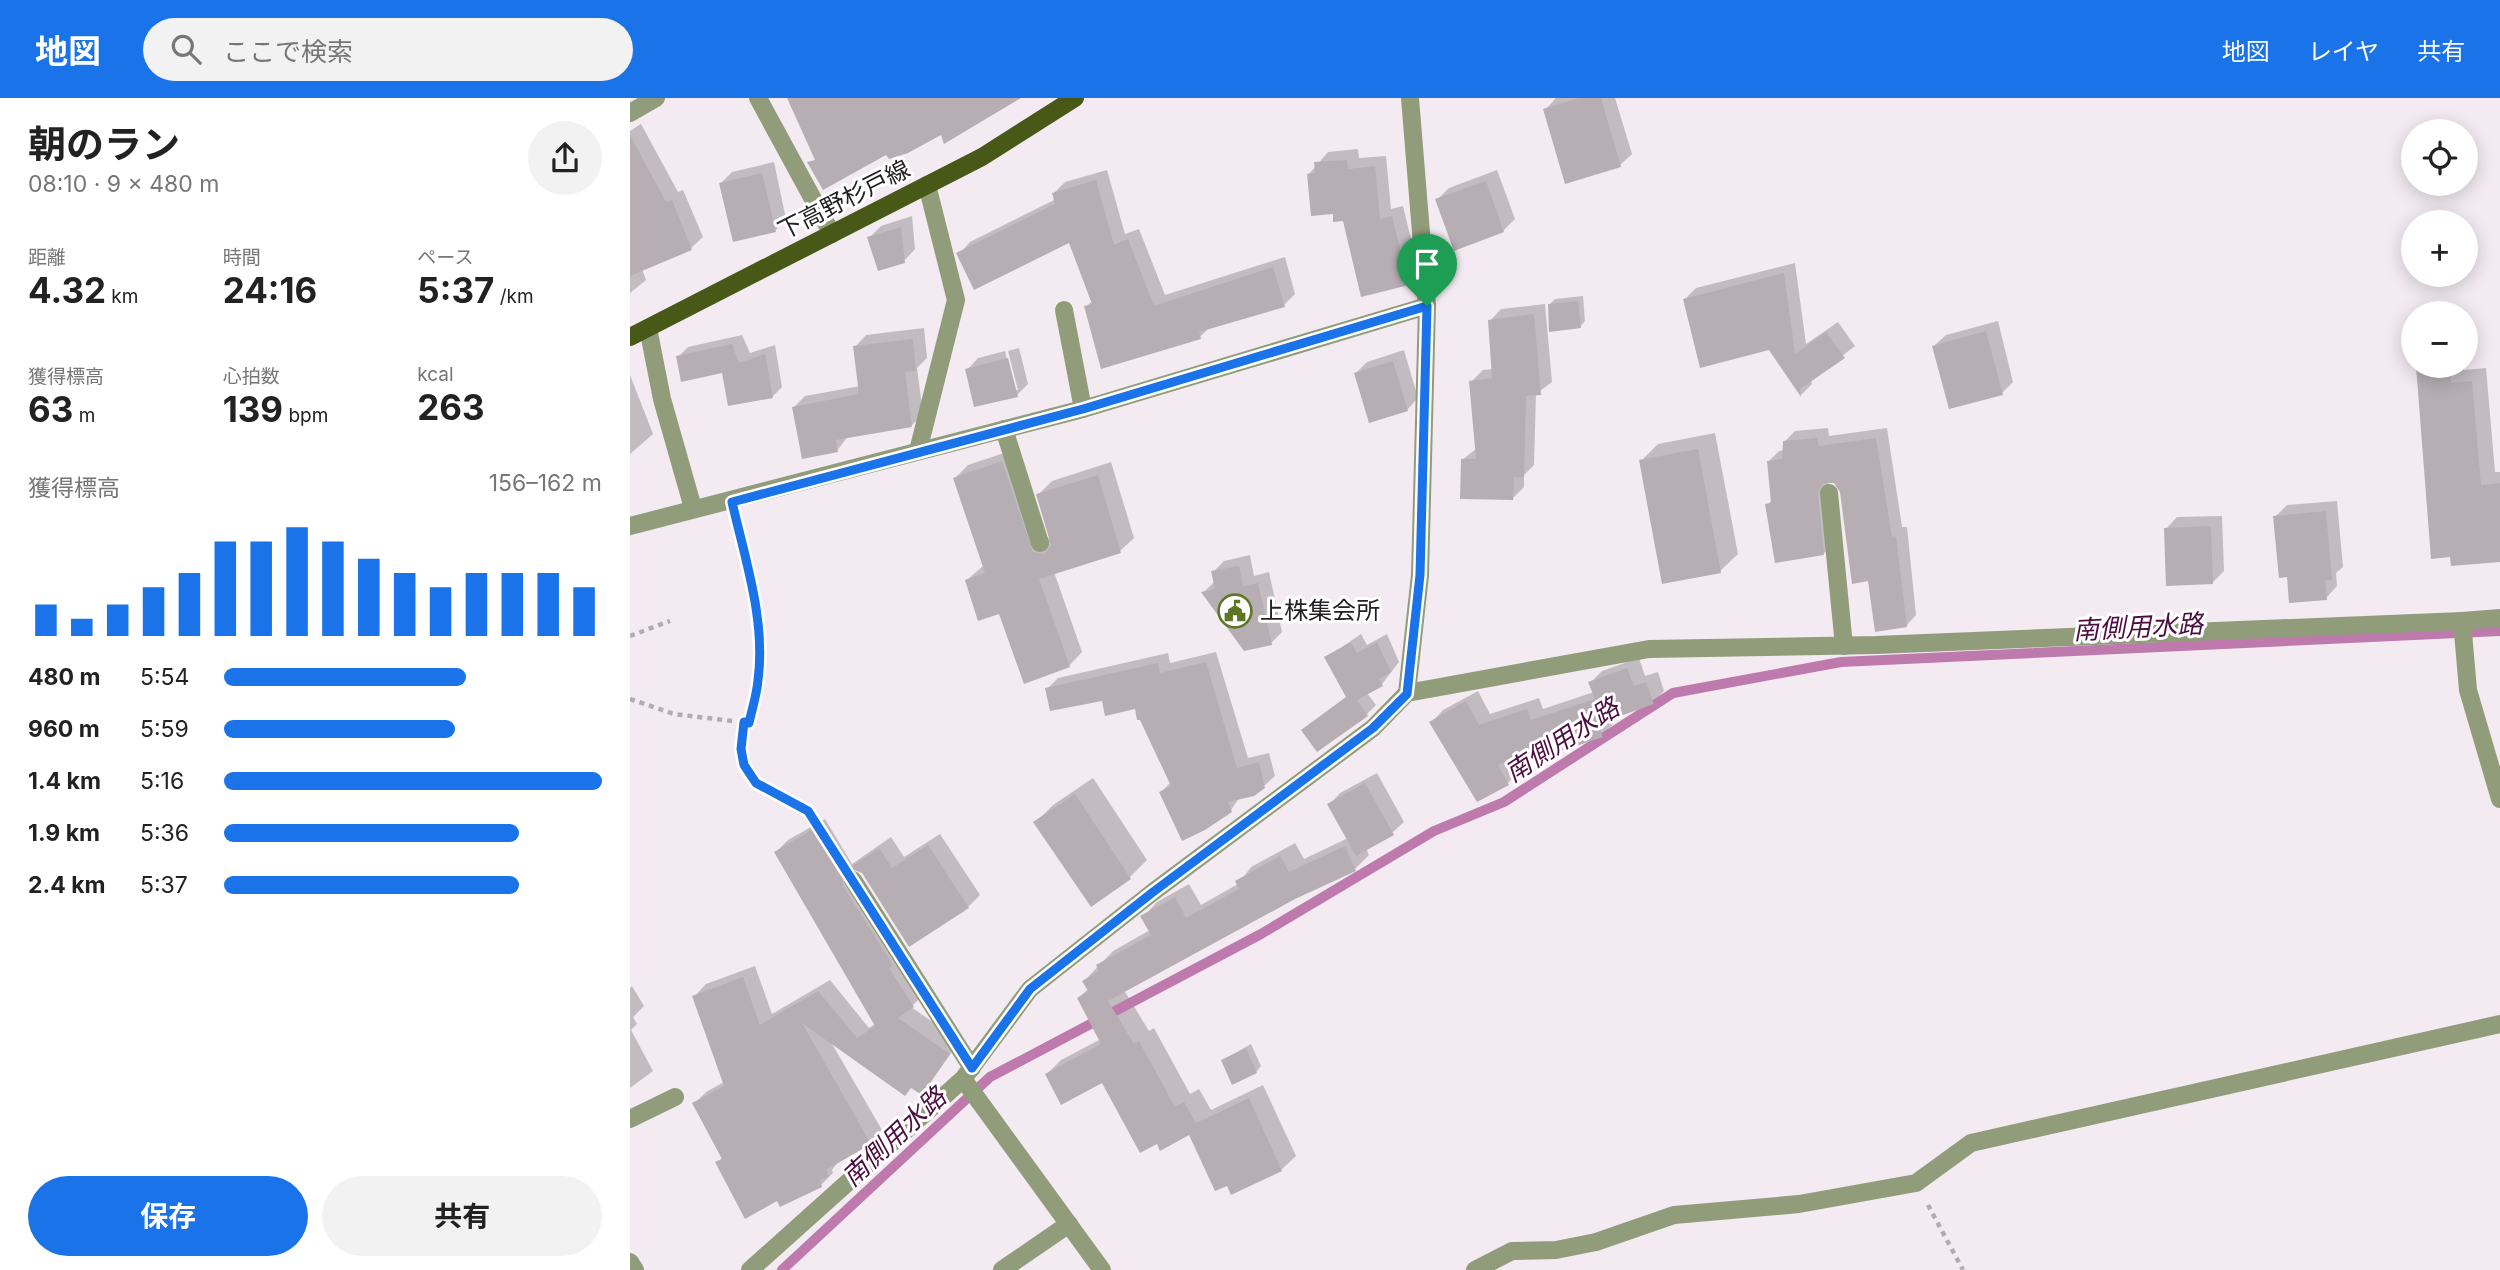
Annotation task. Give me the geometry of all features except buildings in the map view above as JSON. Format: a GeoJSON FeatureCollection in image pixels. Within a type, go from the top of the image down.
{"type":"FeatureCollection","features":[{"type":"Feature","properties":{"kind":"main road","name":"下高野杉戸線"},"geometry":{"type":"LineString","coordinates":[[630,337],[982,157],[1075,98]]}},
{"type":"Feature","properties":{"kind":"street"},"geometry":{"type":"LineString","coordinates":[[630,113],[656,98]]}},
{"type":"Feature","properties":{"kind":"street"},"geometry":{"type":"LineString","coordinates":[[758,98],[832,234]]}},
{"type":"Feature","properties":{"kind":"street"},"geometry":{"type":"LineString","coordinates":[[1407,694],[1420,575],[1427,306],[1410,98]]}},
{"type":"Feature","properties":{"kind":"street"},"geometry":{"type":"LineString","coordinates":[[918,452],[956,300],[926,185]]}},
{"type":"Feature","properties":{"kind":"street"},"geometry":{"type":"LineString","coordinates":[[630,526],[693,508],[732,502],[1083,409],[1427,306]]}},
{"type":"Feature","properties":{"kind":"street"},"geometry":{"type":"LineString","coordinates":[[1064,310],[1083,409]]}},
{"type":"Feature","properties":{"kind":"street"},"geometry":{"type":"LineString","coordinates":[[648,328],[662,399],[693,508]]}},
{"type":"Feature","properties":{"kind":"street"},"geometry":{"type":"LineString","coordinates":[[1004,429],[1040,543]]}},
{"type":"Feature","properties":{"kind":"street"},"geometry":{"type":"LineString","coordinates":[[1829,493],[1844,646]]}},
{"type":"Feature","properties":{"kind":"street"},"geometry":{"type":"LineString","coordinates":[[750,1270],[968,1074],[1030,989],[1153,892],[1373,728],[1407,694],[1649,649],[1844,646],[2500,618]]}},
{"type":"Feature","properties":{"kind":"street"},"geometry":{"type":"LineString","coordinates":[[2462,621],[2469,690],[2500,799]]}},
{"type":"Feature","properties":{"kind":"street"},"geometry":{"type":"LineString","coordinates":[[853,880],[968,1074],[1102,1270]]}},
{"type":"Feature","properties":{"kind":"street"},"geometry":{"type":"LineString","coordinates":[[1475,1270],[1512,1251],[1556,1250],[1596,1242],[1674,1215],[1798,1204],[1916,1183],[1971,1143],[2500,1024]]}},
{"type":"Feature","properties":{"kind":"street"},"geometry":{"type":"LineString","coordinates":[[630,1119],[675,1097]]}},
{"type":"Feature","properties":{"kind":"street"},"geometry":{"type":"LineString","coordinates":[[1002,1270],[1069,1224]]}},
{"type":"Feature","properties":{"kind":"street"},"geometry":{"type":"LineString","coordinates":[[630,1262],[635,1270]]}},
{"type":"Feature","properties":{"kind":"path"},"geometry":{"type":"LineString","coordinates":[[630,699],[674,714],[749,723],[758,680],[760,648],[757,614],[732,502]]}},
{"type":"Feature","properties":{"kind":"path"},"geometry":{"type":"LineString","coordinates":[[630,636],[670,621]]}},
{"type":"Feature","properties":{"kind":"path"},"geometry":{"type":"LineString","coordinates":[[744,722],[741,749],[744,765],[756,783],[808,811],[853,880]]}},
{"type":"Feature","properties":{"kind":"path"},"geometry":{"type":"LineString","coordinates":[[1916,1183],[1963,1270]]}},
{"type":"Feature","properties":{"kind":"waterway","name":"南側用水路"},"geometry":{"type":"LineString","coordinates":[[782,1270],[990,1077],[1261,934],[1434,831],[1504,802],[1673,693],[1841,662],[2500,631]]}},
{"type":"Feature","properties":{"kind":"place","name":"上株集会所"},"geometry":{"type":"Point","coordinates":[1235,611]}},
{"type":"Feature","properties":{"kind":"route"},"geometry":{"type":"LineString","coordinates":[[1427,306],[1420,575],[1407,694],[1373,728],[1153,892],[1030,989],[972,1068],[808,811],[756,783],[744,765],[741,749],[744,722],[749,723],[758,680],[760,648],[757,614],[732,502],[1083,409],[1427,306]]}}]}
